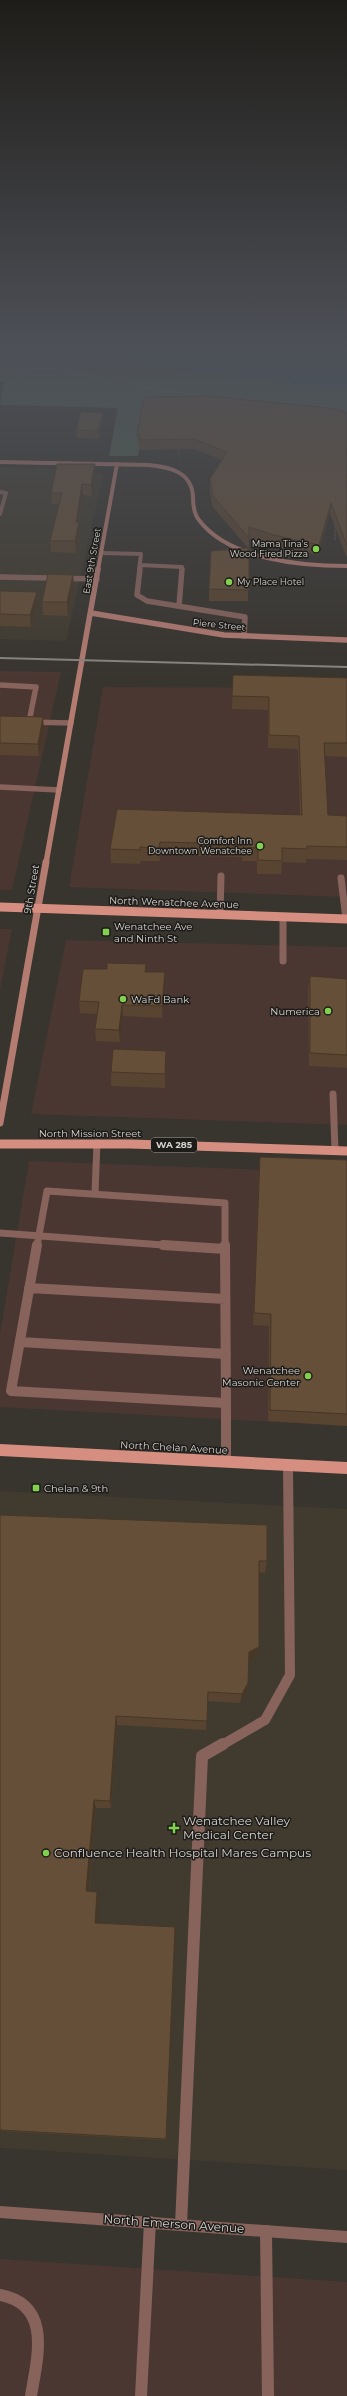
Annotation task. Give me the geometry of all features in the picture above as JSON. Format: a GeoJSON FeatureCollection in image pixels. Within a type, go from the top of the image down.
{"type":"FeatureCollection","features":[{"type":"Feature","properties":{"kind":"main road","name":"North Wenatchee Avenue"},"geometry":{"type":"LineString","coordinates":[[0,907],[346,919]]}},
{"type":"Feature","properties":{"kind":"main road","name":"North Mission Street"},"geometry":{"type":"LineString","coordinates":[[0,1144],[97,1144],[347,1151]]}},
{"type":"Feature","properties":{"kind":"main road","name":"North Chelan Avenue"},"geometry":{"type":"LineString","coordinates":[[0,1450],[347,1468]]}},
{"type":"Feature","properties":{"kind":"street"},"geometry":{"type":"LineString","coordinates":[[0,462],[161,466],[187,476],[191,482],[192,504],[200,521],[214,533],[232,544],[246,550],[291,563],[347,566]]}},
{"type":"Feature","properties":{"kind":"street","name":"East 9th Street"},"geometry":{"type":"LineString","coordinates":[[83,660],[116,464]]}},
{"type":"Feature","properties":{"kind":"street"},"geometry":{"type":"LineString","coordinates":[[0,492],[6,493],[0,514]]}},
{"type":"Feature","properties":{"kind":"street"},"geometry":{"type":"LineString","coordinates":[[101,553],[142,554],[137,595],[147,601],[245,617],[244,636]]}},
{"type":"Feature","properties":{"kind":"street"},"geometry":{"type":"LineString","coordinates":[[140,565],[182,567],[179,606]]}},
{"type":"Feature","properties":{"kind":"street"},"geometry":{"type":"LineString","coordinates":[[0,577],[96,579]]}},
{"type":"Feature","properties":{"kind":"street","name":"Piere Street"},"geometry":{"type":"LineString","coordinates":[[90,613],[202,632],[244,636],[347,640]]}},
{"type":"Feature","properties":{"kind":"street","name":"9th Street"},"geometry":{"type":"LineString","coordinates":[[0,1122],[83,660]]}},
{"type":"Feature","properties":{"kind":"street"},"geometry":{"type":"LineString","coordinates":[[0,685],[36,687],[30,722]]}},
{"type":"Feature","properties":{"kind":"street"},"geometry":{"type":"LineString","coordinates":[[22,721],[71,723]]}},
{"type":"Feature","properties":{"kind":"street"},"geometry":{"type":"LineString","coordinates":[[0,787],[59,790]]}},
{"type":"Feature","properties":{"kind":"street"},"geometry":{"type":"LineString","coordinates":[[220,914],[221,876]]}},
{"type":"Feature","properties":{"kind":"street"},"geometry":{"type":"LineString","coordinates":[[341,878],[346,919]]}},
{"type":"Feature","properties":{"kind":"street"},"geometry":{"type":"LineString","coordinates":[[283,916],[283,961]]}},
{"type":"Feature","properties":{"kind":"street"},"geometry":{"type":"LineString","coordinates":[[333,1094],[335,1151]]}},
{"type":"Feature","properties":{"kind":"street"},"geometry":{"type":"LineString","coordinates":[[95,1193],[97,1144]]}},
{"type":"Feature","properties":{"kind":"street"},"geometry":{"type":"LineString","coordinates":[[226,1404],[11,1391],[47,1192],[95,1193],[225,1203],[226,1354],[226,1404],[226,1462]]}},
{"type":"Feature","properties":{"kind":"street"},"geometry":{"type":"LineString","coordinates":[[0,1233],[225,1249]]}},
{"type":"Feature","properties":{"kind":"street"},"geometry":{"type":"LineString","coordinates":[[29,1288],[225,1299]]}},
{"type":"Feature","properties":{"kind":"street"},"geometry":{"type":"LineString","coordinates":[[20,1342],[226,1354]]}},
{"type":"Feature","properties":{"kind":"street"},"geometry":{"type":"LineString","coordinates":[[181,2225],[202,1756],[265,1720],[290,1675],[288,1465]]}},
{"type":"Feature","properties":{"kind":"street","name":"North Emerson Avenue"},"geometry":{"type":"LineString","coordinates":[[0,2212],[347,2236]]}},
{"type":"Feature","properties":{"kind":"street"},"geometry":{"type":"LineString","coordinates":[[141,2396],[150,2222]]}},
{"type":"Feature","properties":{"kind":"street"},"geometry":{"type":"LineString","coordinates":[[266,2231],[268,2396]]}},
{"type":"Feature","properties":{"kind":"street"},"geometry":{"type":"LineString","coordinates":[[0,2296],[18,2300],[28,2308],[38,2331],[31,2396]]}},
{"type":"Feature","properties":{"kind":"path"},"geometry":{"type":"LineString","coordinates":[[179,457],[181,463]]}},
{"type":"Feature","properties":{"kind":"path"},"geometry":{"type":"LineString","coordinates":[[335,540],[336,521]]}},
{"type":"Feature","properties":{"kind":"shaded area"},"geometry":{"type":"Polygon","coordinates":[[[0,467],[88,470],[103,475],[66,641],[0,639],[0,467]]]}},
{"type":"Feature","properties":{"kind":"shaded area"},"geometry":{"type":"Polygon","coordinates":[[[0,671],[61,672],[12,890],[0,890],[0,671]]]}},
{"type":"Feature","properties":{"kind":"shaded area"},"geometry":{"type":"Polygon","coordinates":[[[103,687],[347,688],[347,897],[69,887],[103,687]]]}},
{"type":"Feature","properties":{"kind":"shaded area"},"geometry":{"type":"Polygon","coordinates":[[[0,929],[12,929],[0,990],[0,929]]]}},
{"type":"Feature","properties":{"kind":"shaded area"},"geometry":{"type":"Polygon","coordinates":[[[66,940],[347,947],[347,1125],[31,1114],[66,940]]]}},
{"type":"Feature","properties":{"kind":"shaded area"},"geometry":{"type":"Polygon","coordinates":[[[29,1161],[347,1173],[347,1426],[0,1407],[0,1334],[29,1161]]]}},
{"type":"Feature","properties":{"kind":"shaded area","name":"Wenatchee Valley Medical Center"},"geometry":{"type":"Polygon","coordinates":[[[0,1491],[347,1509],[347,2170],[0,2148],[0,1491]]]}},
{"type":"Feature","properties":{"kind":"shaded area"},"geometry":{"type":"Polygon","coordinates":[[[0,2259],[347,2282],[347,2396],[0,2396],[0,2259]]]}},
{"type":"Feature","properties":{"kind":"building"},"geometry":{"type":"Polygon","coordinates":[[[224,457],[347,457],[347,546],[331,503],[319,545],[274,535],[249,527],[249,538],[213,496],[210,479],[224,457]]]}},
{"type":"Feature","properties":{"kind":"building"},"geometry":{"type":"Polygon","coordinates":[[[57,464],[95,464],[91,485],[82,484],[76,522],[79,522],[75,541],[50,541],[62,493],[51,493],[57,464]]]}},
{"type":"Feature","properties":{"kind":"building","name":"My Place Hotel"},"geometry":{"type":"Polygon","coordinates":[[[249,548],[249,590],[209,589],[211,551],[249,548]]]}},
{"type":"Feature","properties":{"kind":"building"},"geometry":{"type":"Polygon","coordinates":[[[48,574],[73,575],[67,602],[42,602],[48,574]]]}},
{"type":"Feature","properties":{"kind":"building"},"geometry":{"type":"Polygon","coordinates":[[[0,591],[37,592],[30,615],[0,614],[0,591]]]}},
{"type":"Feature","properties":{"kind":"building"},"geometry":{"type":"Polygon","coordinates":[[[233,675],[347,678],[347,743],[324,743],[328,815],[347,816],[347,847],[307,846],[307,849],[282,848],[282,861],[258,860],[258,848],[243,847],[243,844],[160,842],[159,848],[140,847],[140,850],[110,849],[117,809],[302,815],[299,736],[269,735],[269,697],[232,696],[233,675]]]}},
{"type":"Feature","properties":{"kind":"building"},"geometry":{"type":"Polygon","coordinates":[[[0,716],[43,717],[38,744],[0,743],[0,716]]]}},
{"type":"Feature","properties":{"kind":"building","name":"WaFd Bank"},"geometry":{"type":"Polygon","coordinates":[[[107,963],[146,964],[145,972],[165,972],[162,1006],[122,1005],[119,1030],[95,1029],[99,1002],[79,1001],[83,969],[107,969],[107,963]]]}},
{"type":"Feature","properties":{"kind":"building","name":"Numerica"},"geometry":{"type":"Polygon","coordinates":[[[310,976],[347,979],[347,1055],[310,1053],[310,976]]]}},
{"type":"Feature","properties":{"kind":"building"},"geometry":{"type":"Polygon","coordinates":[[[113,1049],[166,1051],[165,1074],[111,1072],[113,1049]]]}},
{"type":"Feature","properties":{"kind":"building"},"geometry":{"type":"Polygon","coordinates":[[[260,1157],[347,1160],[347,1414],[270,1410],[271,1314],[254,1313],[260,1157]]]}},
{"type":"Feature","properties":{"kind":"building","name":"Confluence Health Hospital Mares Campus"},"geometry":{"type":"Polygon","coordinates":[[[0,1515],[267,1525],[267,1561],[259,1561],[259,1647],[249,1652],[248,1683],[242,1694],[208,1692],[207,1721],[116,1716],[110,1801],[94,1800],[86,1891],[97,1892],[95,1923],[175,1927],[166,2139],[0,2130],[0,1515]]]}},
{"type":"Feature","properties":{"kind":"railway"},"geometry":{"type":"LineString","coordinates":[[0,658],[347,667]]}},
{"type":"Feature","properties":{"kind":"place","name":"Mama Tina's Wood Fired Pizza"},"geometry":{"type":"Point","coordinates":[316,549]}},
{"type":"Feature","properties":{"kind":"place","name":"My Place Hotel"},"geometry":{"type":"Point","coordinates":[229,582]}},
{"type":"Feature","properties":{"kind":"place","name":"Comfort Inn Downtown Wenatchee"},"geometry":{"type":"Point","coordinates":[260,846]}},
{"type":"Feature","properties":{"kind":"place","name":"Wenatchee Ave and Ninth St"},"geometry":{"type":"Point","coordinates":[106,932]}},
{"type":"Feature","properties":{"kind":"place","name":"WaFd Bank"},"geometry":{"type":"Point","coordinates":[123,999]}},
{"type":"Feature","properties":{"kind":"place","name":"Numerica"},"geometry":{"type":"Point","coordinates":[328,1011]}},
{"type":"Feature","properties":{"kind":"place","name":"Wenatchee Masonic Center"},"geometry":{"type":"Point","coordinates":[308,1376]}},
{"type":"Feature","properties":{"kind":"place","name":"Chelan & 9th"},"geometry":{"type":"Point","coordinates":[36,1488]}},
{"type":"Feature","properties":{"kind":"place","name":"Wenatchee Valley Medical Center"},"geometry":{"type":"Point","coordinates":[174,1828]}},
{"type":"Feature","properties":{"kind":"place","name":"Confluence Health Hospital Mares Campus"},"geometry":{"type":"Point","coordinates":[46,1853]}}]}
